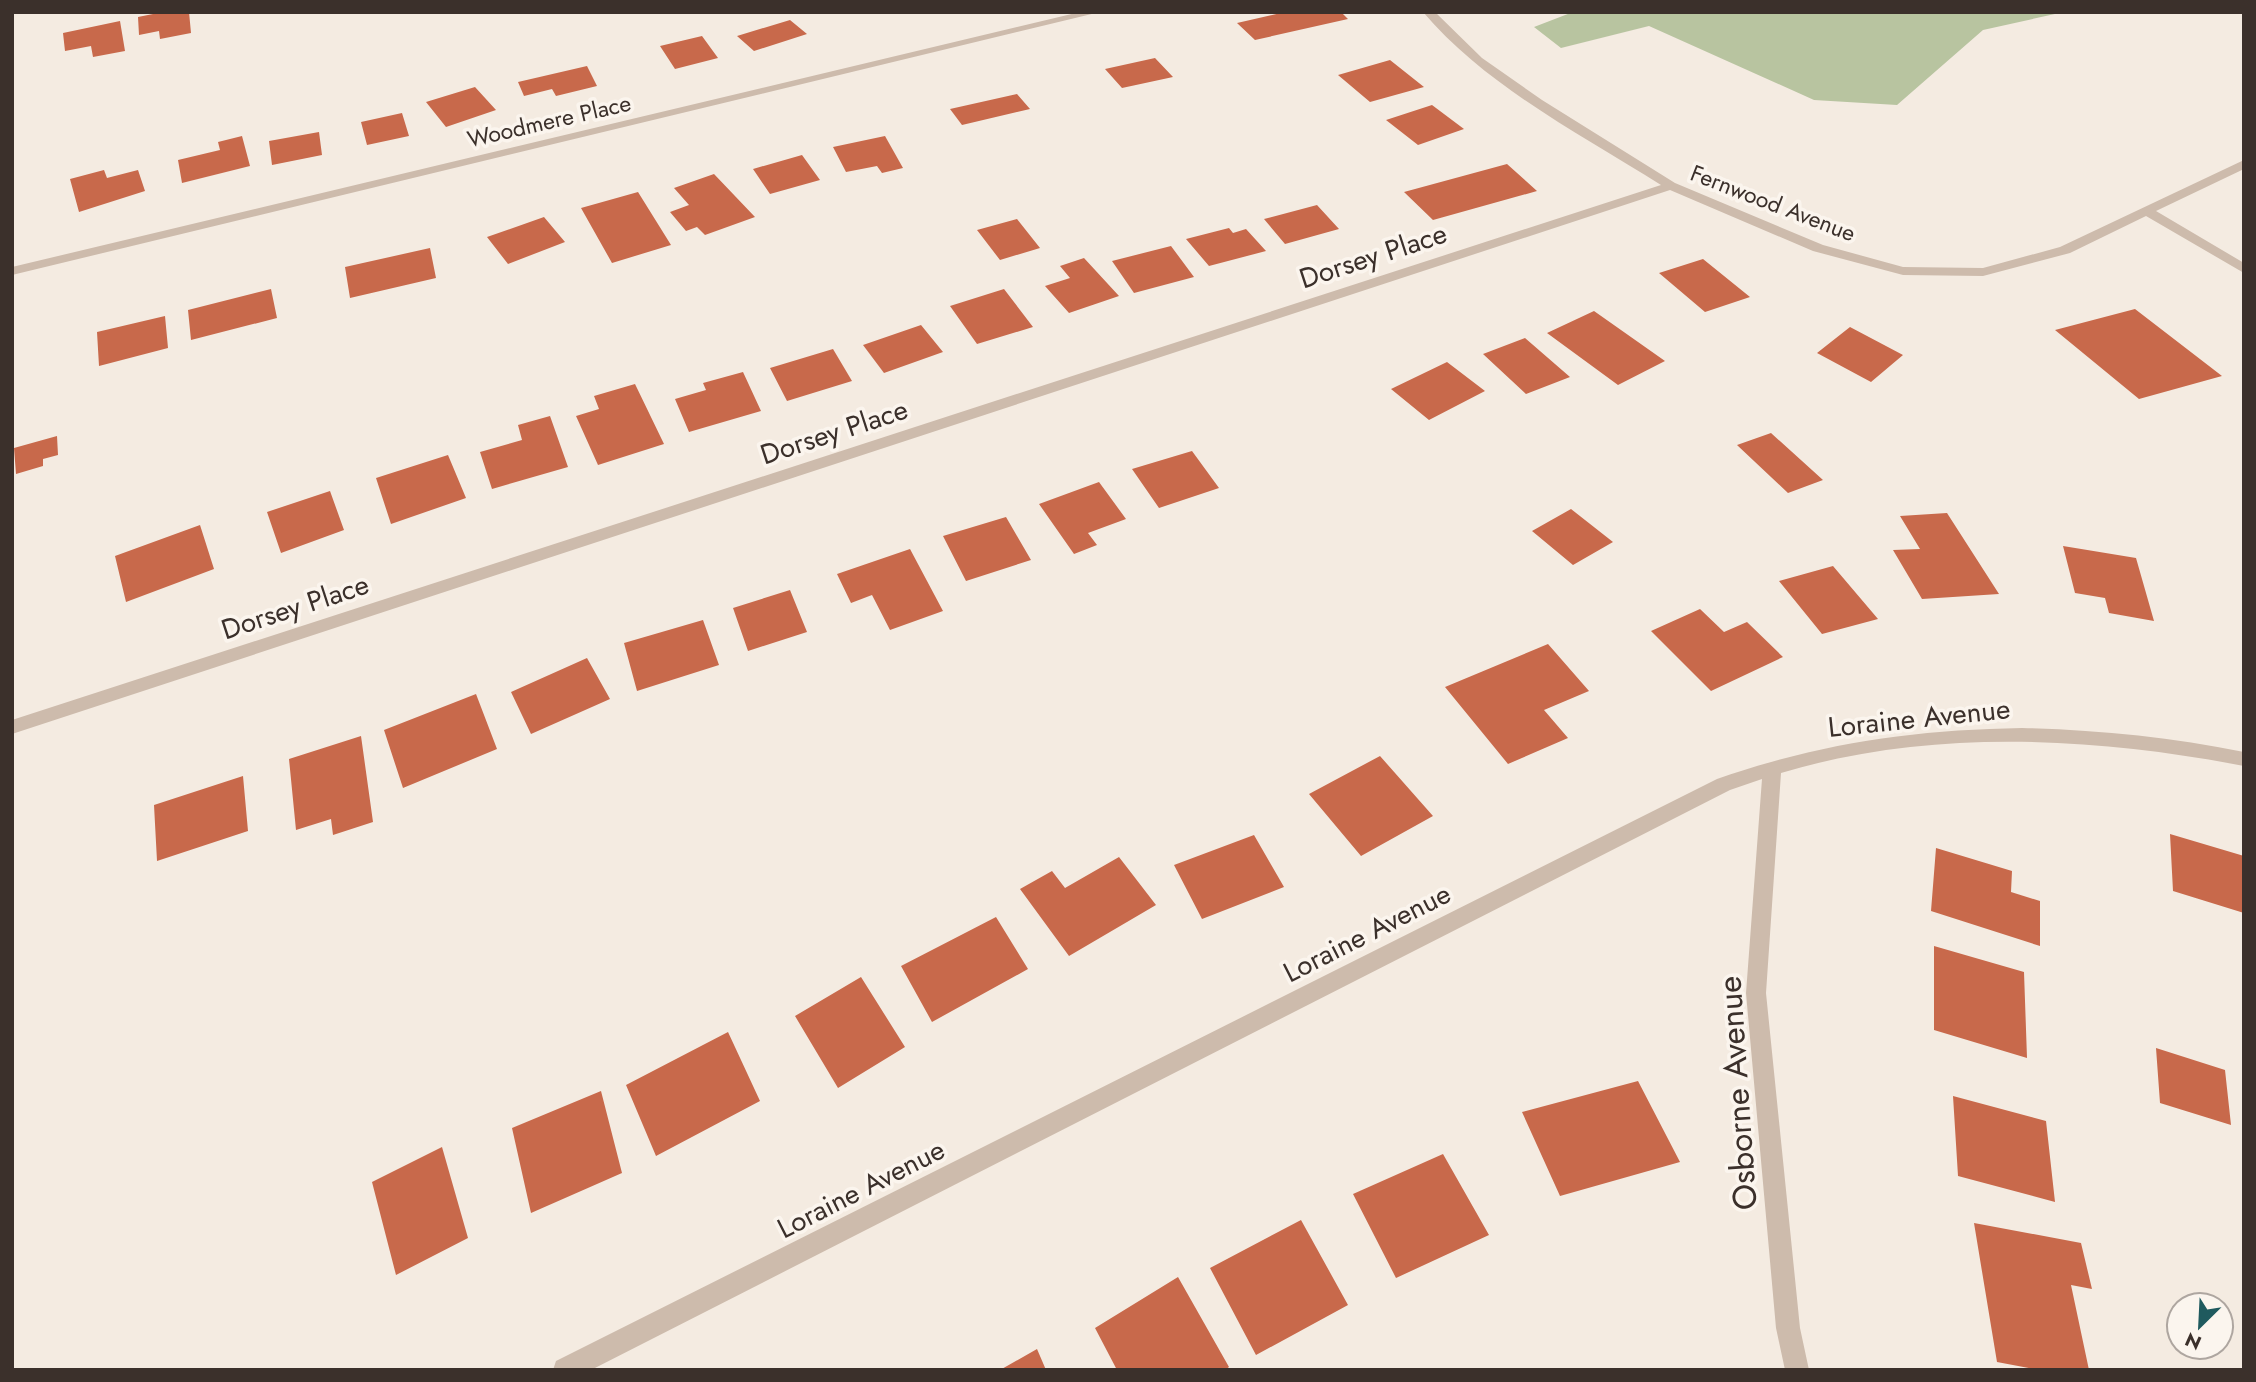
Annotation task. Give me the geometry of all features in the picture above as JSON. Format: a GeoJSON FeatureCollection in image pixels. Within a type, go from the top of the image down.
{"type":"FeatureCollection","features":[{"type":"Feature","properties":{"kind":"street","name":"Woodmere Place"},"geometry":{"type":"LineString","coordinates":[[12,271],[1095,12]]}},
{"type":"Feature","properties":{"kind":"street","name":"Fernwood Avenue"},"geometry":{"type":"LineString","coordinates":[[1428,12],[1478,60],[1538,102],[1671,186],[1818,248],[1903,271],[1983,272],[2065,250],[2244,164]]}},
{"type":"Feature","properties":{"kind":"street","name":"Dorsey Place"},"geometry":{"type":"LineString","coordinates":[[12,727],[1671,186]]}},
{"type":"Feature","properties":{"kind":"street"},"geometry":{"type":"LineString","coordinates":[[2146,211],[2244,269]]}},
{"type":"Feature","properties":{"kind":"street","name":"Loraine Avenue"},"geometry":{"type":"LineString","coordinates":[[565,1370],[1724,783],[1801,760],[1881,744],[1964,736],[2050,736],[2114,741],[2244,759]]}},
{"type":"Feature","properties":{"kind":"street","name":"Osborne Avenue"},"geometry":{"type":"LineString","coordinates":[[1772,769],[1756,993],[1788,1328],[1797,1370]]}},
{"type":"Feature","properties":{"kind":"green space"},"geometry":{"type":"Polygon","coordinates":[[[1573,12],[2064,12],[1983,30],[1897,105],[1814,100],[1649,26],[1561,48],[1534,27],[1573,12]]]}},
{"type":"Feature","properties":{"kind":"building"},"geometry":{"type":"Polygon","coordinates":[[[163,12],[189,12],[191,33],[160,39],[159,31],[139,35],[138,17],[163,12]]]}},
{"type":"Feature","properties":{"kind":"building"},"geometry":{"type":"Polygon","coordinates":[[[1285,12],[1341,12],[1348,19],[1255,40],[1237,23],[1285,12]]]}},
{"type":"Feature","properties":{"kind":"building"},"geometry":{"type":"Polygon","coordinates":[[[790,20],[807,34],[754,51],[737,36],[790,20]]]}},
{"type":"Feature","properties":{"kind":"building"},"geometry":{"type":"Polygon","coordinates":[[[120,21],[125,51],[93,57],[91,46],[65,51],[63,33],[120,21]]]}},
{"type":"Feature","properties":{"kind":"building"},"geometry":{"type":"Polygon","coordinates":[[[702,36],[718,58],[675,69],[660,46],[702,36]]]}},
{"type":"Feature","properties":{"kind":"building"},"geometry":{"type":"Polygon","coordinates":[[[1155,58],[1173,77],[1122,88],[1105,69],[1155,58]]]}},
{"type":"Feature","properties":{"kind":"building"},"geometry":{"type":"Polygon","coordinates":[[[1390,60],[1424,87],[1370,102],[1338,75],[1390,60]]]}},
{"type":"Feature","properties":{"kind":"building"},"geometry":{"type":"Polygon","coordinates":[[[587,66],[597,86],[556,96],[552,89],[524,96],[518,82],[587,66]]]}},
{"type":"Feature","properties":{"kind":"building"},"geometry":{"type":"Polygon","coordinates":[[[475,87],[496,110],[446,127],[426,102],[475,87]]]}},
{"type":"Feature","properties":{"kind":"building"},"geometry":{"type":"Polygon","coordinates":[[[1017,94],[1030,109],[962,125],[950,109],[1017,94]]]}},
{"type":"Feature","properties":{"kind":"building"},"geometry":{"type":"Polygon","coordinates":[[[1432,105],[1464,129],[1418,145],[1386,120],[1432,105]]]}},
{"type":"Feature","properties":{"kind":"building"},"geometry":{"type":"Polygon","coordinates":[[[402,113],[409,136],[367,145],[361,122],[402,113]]]}},
{"type":"Feature","properties":{"kind":"building"},"geometry":{"type":"Polygon","coordinates":[[[319,132],[322,155],[272,165],[269,141],[319,132]]]}},
{"type":"Feature","properties":{"kind":"building"},"geometry":{"type":"Polygon","coordinates":[[[242,136],[250,166],[182,183],[178,160],[220,150],[218,142],[242,136]]]}},
{"type":"Feature","properties":{"kind":"building"},"geometry":{"type":"Polygon","coordinates":[[[885,136],[903,168],[882,173],[877,166],[846,172],[833,147],[885,136]]]}},
{"type":"Feature","properties":{"kind":"building"},"geometry":{"type":"Polygon","coordinates":[[[802,155],[820,180],[770,194],[753,169],[802,155]]]}},
{"type":"Feature","properties":{"kind":"building"},"geometry":{"type":"Polygon","coordinates":[[[1507,164],[1537,191],[1433,220],[1404,192],[1507,164]]]}},
{"type":"Feature","properties":{"kind":"building"},"geometry":{"type":"Polygon","coordinates":[[[104,170],[107,178],[138,170],[145,191],[79,212],[70,179],[104,170]]]}},
{"type":"Feature","properties":{"kind":"building"},"geometry":{"type":"Polygon","coordinates":[[[714,174],[755,217],[705,235],[697,227],[686,231],[670,212],[689,205],[674,188],[714,174]]]}},
{"type":"Feature","properties":{"kind":"building"},"geometry":{"type":"Polygon","coordinates":[[[638,192],[671,245],[612,263],[581,208],[638,192]]]}},
{"type":"Feature","properties":{"kind":"building"},"geometry":{"type":"Polygon","coordinates":[[[1317,205],[1339,229],[1285,244],[1264,219],[1317,205]]]}},
{"type":"Feature","properties":{"kind":"building"},"geometry":{"type":"Polygon","coordinates":[[[544,217],[565,242],[508,264],[487,237],[544,217]]]}},
{"type":"Feature","properties":{"kind":"building"},"geometry":{"type":"Polygon","coordinates":[[[1017,219],[1040,248],[1000,260],[977,230],[1017,219]]]}},
{"type":"Feature","properties":{"kind":"building"},"geometry":{"type":"Polygon","coordinates":[[[1229,228],[1233,233],[1246,229],[1266,251],[1209,266],[1186,239],[1229,228]]]}},
{"type":"Feature","properties":{"kind":"building"},"geometry":{"type":"Polygon","coordinates":[[[1171,246],[1194,277],[1134,293],[1112,261],[1171,246]]]}},
{"type":"Feature","properties":{"kind":"building"},"geometry":{"type":"Polygon","coordinates":[[[430,248],[436,278],[350,298],[345,267],[430,248]]]}},
{"type":"Feature","properties":{"kind":"building"},"geometry":{"type":"Polygon","coordinates":[[[1084,258],[1119,296],[1069,313],[1045,286],[1070,278],[1060,266],[1084,258]]]}},
{"type":"Feature","properties":{"kind":"building"},"geometry":{"type":"Polygon","coordinates":[[[1703,259],[1750,297],[1705,312],[1659,273],[1703,259]]]}},
{"type":"Feature","properties":{"kind":"building"},"geometry":{"type":"Polygon","coordinates":[[[271,289],[277,318],[191,340],[188,310],[271,289]]]}},
{"type":"Feature","properties":{"kind":"building"},"geometry":{"type":"Polygon","coordinates":[[[1004,289],[1033,327],[977,344],[950,306],[1004,289]]]}},
{"type":"Feature","properties":{"kind":"building"},"geometry":{"type":"Polygon","coordinates":[[[2135,309],[2222,376],[2139,399],[2055,330],[2135,309]]]}},
{"type":"Feature","properties":{"kind":"building"},"geometry":{"type":"Polygon","coordinates":[[[1594,311],[1665,361],[1618,385],[1547,333],[1594,311]]]}},
{"type":"Feature","properties":{"kind":"building"},"geometry":{"type":"Polygon","coordinates":[[[165,316],[168,348],[99,366],[97,332],[165,316]]]}},
{"type":"Feature","properties":{"kind":"building"},"geometry":{"type":"Polygon","coordinates":[[[921,325],[943,352],[884,373],[863,345],[921,325]]]}},
{"type":"Feature","properties":{"kind":"building"},"geometry":{"type":"Polygon","coordinates":[[[1850,327],[1903,355],[1871,382],[1817,353],[1850,327]]]}},
{"type":"Feature","properties":{"kind":"building"},"geometry":{"type":"Polygon","coordinates":[[[1525,338],[1570,377],[1526,394],[1483,354],[1525,338]]]}},
{"type":"Feature","properties":{"kind":"building"},"geometry":{"type":"Polygon","coordinates":[[[833,349],[852,381],[787,401],[770,368],[833,349]]]}},
{"type":"Feature","properties":{"kind":"building"},"geometry":{"type":"Polygon","coordinates":[[[1447,362],[1485,391],[1429,420],[1391,389],[1447,362]]]}},
{"type":"Feature","properties":{"kind":"building"},"geometry":{"type":"Polygon","coordinates":[[[743,372],[761,411],[689,432],[675,399],[706,390],[703,383],[743,372]]]}},
{"type":"Feature","properties":{"kind":"building"},"geometry":{"type":"Polygon","coordinates":[[[635,384],[664,444],[598,465],[576,416],[599,409],[594,396],[635,384]]]}},
{"type":"Feature","properties":{"kind":"building"},"geometry":{"type":"Polygon","coordinates":[[[550,416],[568,467],[492,489],[480,452],[522,440],[518,425],[550,416]]]}},
{"type":"Feature","properties":{"kind":"building"},"geometry":{"type":"Polygon","coordinates":[[[1771,433],[1823,480],[1788,493],[1737,445],[1771,433]]]}},
{"type":"Feature","properties":{"kind":"building"},"geometry":{"type":"Polygon","coordinates":[[[57,436],[58,455],[43,459],[43,466],[16,474],[14,448],[57,436]]]}},
{"type":"Feature","properties":{"kind":"building"},"geometry":{"type":"Polygon","coordinates":[[[1192,451],[1219,488],[1159,508],[1132,469],[1192,451]]]}},
{"type":"Feature","properties":{"kind":"building"},"geometry":{"type":"Polygon","coordinates":[[[448,455],[466,498],[391,524],[376,478],[448,455]]]}},
{"type":"Feature","properties":{"kind":"building"},"geometry":{"type":"Polygon","coordinates":[[[1099,482],[1126,519],[1088,533],[1097,545],[1074,554],[1039,504],[1099,482]]]}},
{"type":"Feature","properties":{"kind":"building"},"geometry":{"type":"Polygon","coordinates":[[[330,491],[344,530],[281,553],[267,512],[330,491]]]}},
{"type":"Feature","properties":{"kind":"building"},"geometry":{"type":"Polygon","coordinates":[[[1571,509],[1613,542],[1573,565],[1532,531],[1571,509]]]}},
{"type":"Feature","properties":{"kind":"building"},"geometry":{"type":"Polygon","coordinates":[[[1947,513],[1999,594],[1922,599],[1893,550],[1920,549],[1900,516],[1947,513]]]}},
{"type":"Feature","properties":{"kind":"building"},"geometry":{"type":"Polygon","coordinates":[[[1006,517],[1031,560],[966,581],[943,536],[1006,517]]]}},
{"type":"Feature","properties":{"kind":"building"},"geometry":{"type":"Polygon","coordinates":[[[200,525],[214,569],[126,602],[115,556],[200,525]]]}},
{"type":"Feature","properties":{"kind":"building"},"geometry":{"type":"Polygon","coordinates":[[[2063,546],[2136,558],[2154,621],[2109,613],[2105,598],[2075,593],[2063,546]]]}},
{"type":"Feature","properties":{"kind":"building"},"geometry":{"type":"Polygon","coordinates":[[[910,549],[943,611],[890,630],[872,595],[851,603],[837,574],[910,549]]]}},
{"type":"Feature","properties":{"kind":"building"},"geometry":{"type":"Polygon","coordinates":[[[1833,566],[1878,619],[1822,634],[1779,581],[1833,566]]]}},
{"type":"Feature","properties":{"kind":"building"},"geometry":{"type":"Polygon","coordinates":[[[790,590],[807,632],[748,651],[733,608],[790,590]]]}},
{"type":"Feature","properties":{"kind":"building"},"geometry":{"type":"Polygon","coordinates":[[[1700,609],[1724,632],[1747,622],[1783,657],[1711,691],[1651,631],[1700,609]]]}},
{"type":"Feature","properties":{"kind":"building"},"geometry":{"type":"Polygon","coordinates":[[[703,620],[719,665],[637,691],[624,643],[703,620]]]}},
{"type":"Feature","properties":{"kind":"building"},"geometry":{"type":"Polygon","coordinates":[[[1548,644],[1589,691],[1544,710],[1568,738],[1508,764],[1445,687],[1548,644]]]}},
{"type":"Feature","properties":{"kind":"building"},"geometry":{"type":"Polygon","coordinates":[[[587,658],[610,699],[531,734],[511,692],[587,658]]]}},
{"type":"Feature","properties":{"kind":"building"},"geometry":{"type":"Polygon","coordinates":[[[476,694],[497,749],[403,788],[384,730],[476,694]]]}},
{"type":"Feature","properties":{"kind":"building"},"geometry":{"type":"Polygon","coordinates":[[[361,736],[373,822],[333,835],[331,819],[296,830],[289,759],[361,736]]]}},
{"type":"Feature","properties":{"kind":"building"},"geometry":{"type":"Polygon","coordinates":[[[1380,756],[1433,816],[1361,856],[1309,794],[1380,756]]]}},
{"type":"Feature","properties":{"kind":"building"},"geometry":{"type":"Polygon","coordinates":[[[243,776],[248,831],[157,861],[154,805],[243,776]]]}},
{"type":"Feature","properties":{"kind":"building"},"geometry":{"type":"Polygon","coordinates":[[[2170,834],[2244,856],[2244,913],[2173,891],[2170,834]]]}},
{"type":"Feature","properties":{"kind":"building"},"geometry":{"type":"Polygon","coordinates":[[[1254,835],[1284,887],[1202,919],[1174,865],[1254,835]]]}},
{"type":"Feature","properties":{"kind":"building"},"geometry":{"type":"Polygon","coordinates":[[[1936,848],[2012,871],[2011,892],[2040,901],[2040,946],[1931,911],[1936,848]]]}},
{"type":"Feature","properties":{"kind":"building"},"geometry":{"type":"Polygon","coordinates":[[[1119,857],[1156,905],[1069,956],[1020,889],[1052,871],[1065,888],[1119,857]]]}},
{"type":"Feature","properties":{"kind":"building"},"geometry":{"type":"Polygon","coordinates":[[[996,917],[1028,969],[932,1022],[901,966],[996,917]]]}},
{"type":"Feature","properties":{"kind":"building"},"geometry":{"type":"Polygon","coordinates":[[[1934,946],[2024,972],[2027,1058],[1934,1030],[1934,946]]]}},
{"type":"Feature","properties":{"kind":"building"},"geometry":{"type":"Polygon","coordinates":[[[861,977],[905,1047],[838,1088],[795,1016],[861,977]]]}},
{"type":"Feature","properties":{"kind":"building"},"geometry":{"type":"Polygon","coordinates":[[[728,1032],[760,1101],[656,1156],[626,1085],[728,1032]]]}},
{"type":"Feature","properties":{"kind":"building"},"geometry":{"type":"Polygon","coordinates":[[[2156,1048],[2225,1070],[2231,1125],[2160,1103],[2156,1048]]]}},
{"type":"Feature","properties":{"kind":"building"},"geometry":{"type":"Polygon","coordinates":[[[1638,1081],[1680,1162],[1560,1196],[1522,1112],[1638,1081]]]}},
{"type":"Feature","properties":{"kind":"building"},"geometry":{"type":"Polygon","coordinates":[[[601,1091],[622,1173],[531,1213],[512,1128],[601,1091]]]}},
{"type":"Feature","properties":{"kind":"building"},"geometry":{"type":"Polygon","coordinates":[[[1953,1096],[2046,1121],[2055,1202],[1958,1176],[1953,1096]]]}},
{"type":"Feature","properties":{"kind":"building"},"geometry":{"type":"Polygon","coordinates":[[[442,1147],[468,1238],[396,1275],[372,1182],[442,1147]]]}},
{"type":"Feature","properties":{"kind":"building"},"geometry":{"type":"Polygon","coordinates":[[[1443,1154],[1489,1235],[1396,1278],[1353,1194],[1443,1154]]]}},
{"type":"Feature","properties":{"kind":"building"},"geometry":{"type":"Polygon","coordinates":[[[1301,1220],[1348,1305],[1256,1355],[1210,1268],[1301,1220]]]}},
{"type":"Feature","properties":{"kind":"building"},"geometry":{"type":"Polygon","coordinates":[[[1974,1223],[2081,1243],[2092,1289],[2071,1285],[2089,1370],[2039,1370],[1997,1362],[1974,1223]]]}},
{"type":"Feature","properties":{"kind":"building"},"geometry":{"type":"Polygon","coordinates":[[[1178,1277],[1229,1367],[1225,1370],[1117,1370],[1095,1328],[1178,1277]]]}},
{"type":"Feature","properties":{"kind":"building"},"geometry":{"type":"Polygon","coordinates":[[[1037,1349],[1046,1370],[1000,1370],[1037,1349]]]}}]}
